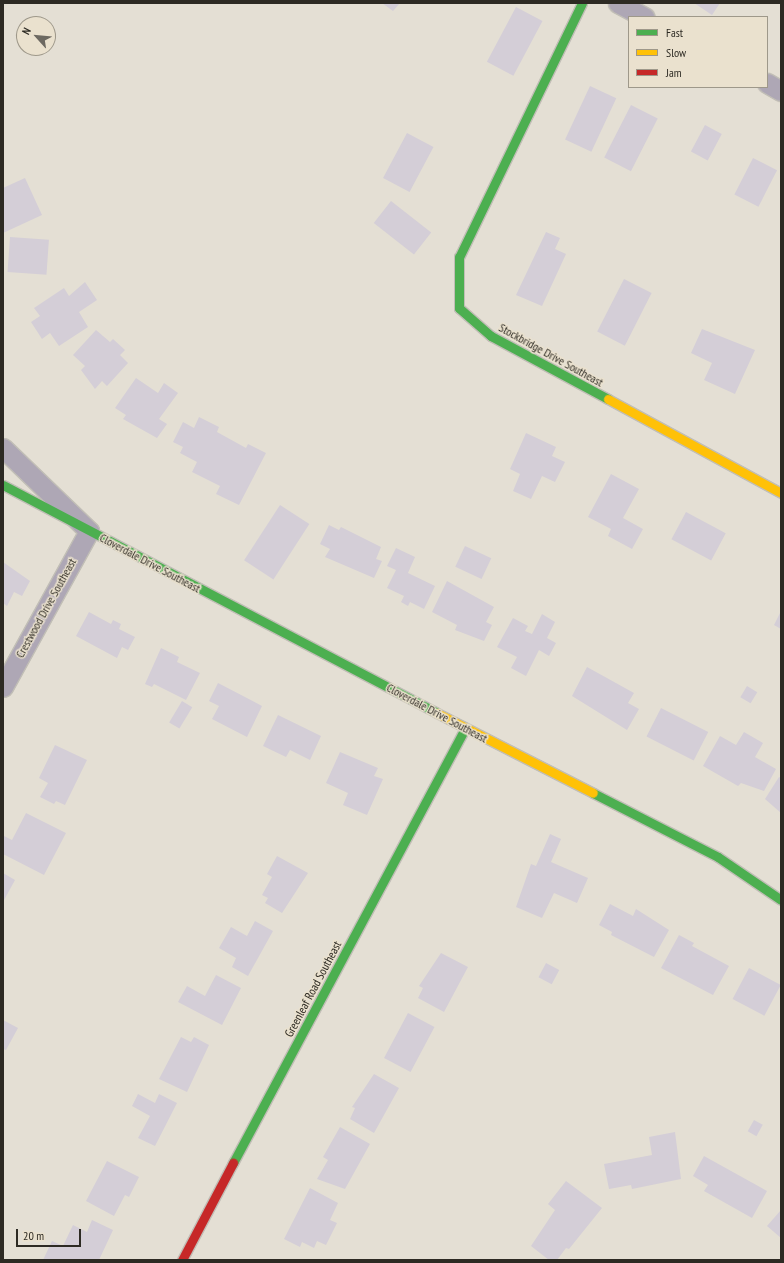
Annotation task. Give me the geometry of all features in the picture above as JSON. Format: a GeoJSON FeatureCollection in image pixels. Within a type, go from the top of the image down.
{"type":"FeatureCollection","features":[{"type":"Feature","properties":{"kind":"street","name":"Stockbridge Drive Southeast"},"geometry":{"type":"LineString","coordinates":[[582,3],[459,257],[459,308],[491,336],[781,493]]}},
{"type":"Feature","properties":{"kind":"street"},"geometry":{"type":"LineString","coordinates":[[618,3],[642,16]]}},
{"type":"Feature","properties":{"kind":"street"},"geometry":{"type":"LineString","coordinates":[[768,84],[781,91]]}},
{"type":"Feature","properties":{"kind":"street","name":"Cloverdale Drive Southeast"},"geometry":{"type":"LineString","coordinates":[[3,448],[89,531]]}},
{"type":"Feature","properties":{"kind":"street","name":"Cloverdale Drive Southeast"},"geometry":{"type":"LineString","coordinates":[[3,485],[464,728],[718,857],[781,900]]}},
{"type":"Feature","properties":{"kind":"street","name":"Crestwood Drive Southeast"},"geometry":{"type":"LineString","coordinates":[[3,687],[89,531]]}},
{"type":"Feature","properties":{"kind":"street","name":"Greenleaf Road Southeast"},"geometry":{"type":"LineString","coordinates":[[182,1260],[464,728]]}},
{"type":"Feature","properties":{"kind":"building"},"geometry":{"type":"Polygon","coordinates":[[[382,3],[400,3],[393,11],[382,3]]]}},
{"type":"Feature","properties":{"kind":"building"},"geometry":{"type":"Polygon","coordinates":[[[694,3],[720,3],[712,15],[694,3]]]}},
{"type":"Feature","properties":{"kind":"building"},"geometry":{"type":"Polygon","coordinates":[[[516,7],[542,21],[513,76],[487,62],[516,7]]]}},
{"type":"Feature","properties":{"kind":"building"},"geometry":{"type":"Polygon","coordinates":[[[590,86],[616,98],[591,152],[565,139],[590,86]]]}},
{"type":"Feature","properties":{"kind":"building"},"geometry":{"type":"Polygon","coordinates":[[[631,105],[658,119],[631,171],[604,158],[631,105]]]}},
{"type":"Feature","properties":{"kind":"building"},"geometry":{"type":"Polygon","coordinates":[[[705,125],[722,134],[708,160],[691,151],[705,125]]]}},
{"type":"Feature","properties":{"kind":"building"},"geometry":{"type":"Polygon","coordinates":[[[407,133],[433,147],[410,192],[383,178],[407,133]]]}},
{"type":"Feature","properties":{"kind":"building"},"geometry":{"type":"Polygon","coordinates":[[[753,158],[777,170],[758,207],[734,195],[753,158]]]}},
{"type":"Feature","properties":{"kind":"building"},"geometry":{"type":"Polygon","coordinates":[[[25,178],[42,215],[3,233],[3,188],[25,178]]]}},
{"type":"Feature","properties":{"kind":"building"},"geometry":{"type":"Polygon","coordinates":[[[391,201],[431,232],[414,254],[374,223],[391,201]]]}},
{"type":"Feature","properties":{"kind":"building"},"geometry":{"type":"Polygon","coordinates":[[[546,232],[560,238],[555,249],[566,254],[542,306],[516,295],[546,232]]]}},
{"type":"Feature","properties":{"kind":"building"},"geometry":{"type":"Polygon","coordinates":[[[10,237],[49,240],[46,275],[8,272],[10,237]]]}},
{"type":"Feature","properties":{"kind":"building"},"geometry":{"type":"Polygon","coordinates":[[[624,279],[652,293],[625,346],[597,332],[624,279]]]}},
{"type":"Feature","properties":{"kind":"building"},"geometry":{"type":"Polygon","coordinates":[[[85,282],[97,300],[79,312],[88,327],[59,346],[50,333],[42,339],[31,322],[40,316],[34,308],[64,288],[69,296],[85,282]]]}},
{"type":"Feature","properties":{"kind":"building"},"geometry":{"type":"Polygon","coordinates":[[[702,329],[755,350],[735,394],[704,380],[712,363],[691,353],[702,329]]]}},
{"type":"Feature","properties":{"kind":"building"},"geometry":{"type":"Polygon","coordinates":[[[96,330],[110,342],[113,339],[125,350],[120,355],[128,363],[107,386],[102,381],[95,389],[81,370],[85,366],[73,355],[96,330]]]}},
{"type":"Feature","properties":{"kind":"building"},"geometry":{"type":"Polygon","coordinates":[[[136,378],[158,393],[164,383],[178,393],[159,419],[167,424],[157,438],[123,419],[126,415],[115,408],[136,378]]]}},
{"type":"Feature","properties":{"kind":"building"},"geometry":{"type":"Polygon","coordinates":[[[199,417],[219,427],[217,432],[246,448],[248,444],[266,453],[239,505],[216,494],[220,486],[192,472],[197,462],[180,453],[183,447],[173,442],[183,422],[194,428],[199,417]]]}},
{"type":"Feature","properties":{"kind":"building"},"geometry":{"type":"Polygon","coordinates":[[[526,433],[556,447],[552,456],[565,462],[555,482],[542,476],[531,499],[513,491],[520,474],[510,469],[526,433]]]}},
{"type":"Feature","properties":{"kind":"building"},"geometry":{"type":"Polygon","coordinates":[[[611,474],[639,489],[623,518],[643,529],[632,549],[608,536],[611,529],[588,517],[611,474]]]}},
{"type":"Feature","properties":{"kind":"building"},"geometry":{"type":"Polygon","coordinates":[[[280,505],[309,524],[273,579],[244,560],[280,505]]]}},
{"type":"Feature","properties":{"kind":"building"},"geometry":{"type":"Polygon","coordinates":[[[686,512],[726,533],[711,560],[671,539],[686,512]]]}},
{"type":"Feature","properties":{"kind":"building"},"geometry":{"type":"Polygon","coordinates":[[[329,525],[339,530],[341,527],[381,547],[376,559],[382,561],[374,578],[325,557],[330,549],[320,544],[329,525]]]}},
{"type":"Feature","properties":{"kind":"building"},"geometry":{"type":"Polygon","coordinates":[[[465,546],[491,558],[482,579],[455,567],[465,546]]]}},
{"type":"Feature","properties":{"kind":"building"},"geometry":{"type":"Polygon","coordinates":[[[396,548],[415,557],[408,573],[435,586],[424,609],[410,602],[408,606],[401,602],[404,596],[387,588],[396,570],[387,566],[396,548]]]}},
{"type":"Feature","properties":{"kind":"building"},"geometry":{"type":"Polygon","coordinates":[[[3,562],[30,581],[22,596],[14,592],[7,606],[3,603],[3,562]]]}},
{"type":"Feature","properties":{"kind":"building"},"geometry":{"type":"Polygon","coordinates":[[[447,581],[494,607],[486,622],[492,625],[484,641],[455,630],[457,625],[432,612],[447,581]]]}},
{"type":"Feature","properties":{"kind":"building"},"geometry":{"type":"Polygon","coordinates":[[[781,611],[781,629],[774,625],[781,611]]]}},
{"type":"Feature","properties":{"kind":"building"},"geometry":{"type":"Polygon","coordinates":[[[89,612],[111,624],[113,620],[121,624],[119,629],[135,637],[128,650],[122,647],[117,658],[76,636],[89,612]]]}},
{"type":"Feature","properties":{"kind":"building"},"geometry":{"type":"Polygon","coordinates":[[[542,614],[555,622],[547,638],[556,643],[549,656],[539,650],[526,676],[511,668],[517,657],[497,647],[513,618],[528,626],[525,631],[532,634],[542,614]]]}},
{"type":"Feature","properties":{"kind":"building"},"geometry":{"type":"Polygon","coordinates":[[[161,648],[179,657],[177,662],[200,673],[186,700],[154,684],[152,687],[145,684],[161,648]]]}},
{"type":"Feature","properties":{"kind":"building"},"geometry":{"type":"Polygon","coordinates":[[[587,667],[634,693],[628,703],[639,709],[627,730],[572,696],[587,667]]]}},
{"type":"Feature","properties":{"kind":"building"},"geometry":{"type":"Polygon","coordinates":[[[218,683],[262,706],[247,737],[212,719],[219,706],[209,701],[218,683]]]}},
{"type":"Feature","properties":{"kind":"building"},"geometry":{"type":"Polygon","coordinates":[[[747,686],[757,692],[751,703],[740,697],[747,686]]]}},
{"type":"Feature","properties":{"kind":"building"},"geometry":{"type":"Polygon","coordinates":[[[182,701],[192,707],[179,729],[169,722],[182,701]]]}},
{"type":"Feature","properties":{"kind":"building"},"geometry":{"type":"Polygon","coordinates":[[[661,708],[708,732],[694,761],[646,737],[661,708]]]}},
{"type":"Feature","properties":{"kind":"building"},"geometry":{"type":"Polygon","coordinates":[[[278,715],[321,736],[310,760],[290,750],[286,757],[263,746],[278,715]]]}},
{"type":"Feature","properties":{"kind":"building"},"geometry":{"type":"Polygon","coordinates":[[[744,732],[763,743],[755,757],[776,769],[764,791],[741,783],[738,786],[703,766],[720,736],[736,745],[744,732]]]}},
{"type":"Feature","properties":{"kind":"building"},"geometry":{"type":"Polygon","coordinates":[[[55,745],[87,760],[65,805],[56,801],[54,804],[40,797],[48,783],[39,778],[55,745]]]}},
{"type":"Feature","properties":{"kind":"building"},"geometry":{"type":"Polygon","coordinates":[[[340,752],[378,768],[374,776],[383,779],[367,815],[343,805],[348,793],[326,783],[340,752]]]}},
{"type":"Feature","properties":{"kind":"building"},"geometry":{"type":"Polygon","coordinates":[[[779,777],[781,778],[781,813],[765,799],[779,777]]]}},
{"type":"Feature","properties":{"kind":"building"},"geometry":{"type":"Polygon","coordinates":[[[26,813],[66,833],[44,875],[3,854],[4,836],[12,840],[26,813]]]}},
{"type":"Feature","properties":{"kind":"building"},"geometry":{"type":"Polygon","coordinates":[[[550,834],[561,839],[551,862],[588,878],[577,903],[554,893],[542,918],[516,907],[531,864],[536,866],[550,834]]]}},
{"type":"Feature","properties":{"kind":"building"},"geometry":{"type":"Polygon","coordinates":[[[277,856],[308,873],[282,913],[265,903],[268,898],[262,895],[272,877],[267,874],[277,856]]]}},
{"type":"Feature","properties":{"kind":"building"},"geometry":{"type":"Polygon","coordinates":[[[3,873],[15,880],[3,902],[3,873]]]}},
{"type":"Feature","properties":{"kind":"building"},"geometry":{"type":"Polygon","coordinates":[[[610,904],[633,916],[636,909],[669,930],[654,957],[611,935],[612,932],[599,925],[610,904]]]}},
{"type":"Feature","properties":{"kind":"building"},"geometry":{"type":"Polygon","coordinates":[[[255,921],[273,931],[248,976],[232,967],[236,958],[219,948],[231,927],[247,936],[255,921]]]}},
{"type":"Feature","properties":{"kind":"building"},"geometry":{"type":"Polygon","coordinates":[[[679,935],[694,943],[692,946],[729,966],[713,995],[661,968],[679,935]]]}},
{"type":"Feature","properties":{"kind":"building"},"geometry":{"type":"Polygon","coordinates":[[[441,953],[468,967],[444,1012],[418,998],[423,988],[419,986],[441,953]]]}},
{"type":"Feature","properties":{"kind":"building"},"geometry":{"type":"Polygon","coordinates":[[[546,963],[559,970],[552,984],[538,977],[546,963]]]}},
{"type":"Feature","properties":{"kind":"building"},"geometry":{"type":"Polygon","coordinates":[[[749,968],[781,985],[764,1016],[733,999],[749,968]]]}},
{"type":"Feature","properties":{"kind":"building"},"geometry":{"type":"Polygon","coordinates":[[[216,975],[241,988],[222,1025],[178,1002],[187,986],[205,996],[216,975]]]}},
{"type":"Feature","properties":{"kind":"building"},"geometry":{"type":"Polygon","coordinates":[[[408,1013],[434,1027],[411,1072],[384,1058],[408,1013]]]}},
{"type":"Feature","properties":{"kind":"building"},"geometry":{"type":"Polygon","coordinates":[[[3,1020],[18,1028],[6,1050],[3,1049],[3,1020]]]}},
{"type":"Feature","properties":{"kind":"building"},"geometry":{"type":"Polygon","coordinates":[[[181,1037],[191,1042],[194,1037],[209,1045],[187,1092],[159,1079],[181,1037]]]}},
{"type":"Feature","properties":{"kind":"building"},"geometry":{"type":"Polygon","coordinates":[[[374,1074],[399,1088],[374,1133],[350,1119],[355,1108],[352,1107],[374,1074]]]}},
{"type":"Feature","properties":{"kind":"building"},"geometry":{"type":"Polygon","coordinates":[[[138,1094],[155,1103],[159,1094],[177,1103],[155,1146],[138,1138],[150,1116],[132,1106],[138,1094]]]}},
{"type":"Feature","properties":{"kind":"building"},"geometry":{"type":"Polygon","coordinates":[[[754,1120],[763,1125],[756,1136],[748,1131],[754,1120]]]}},
{"type":"Feature","properties":{"kind":"building"},"geometry":{"type":"Polygon","coordinates":[[[340,1127],[370,1144],[345,1189],[317,1179],[328,1160],[323,1157],[340,1127]]]}},
{"type":"Feature","properties":{"kind":"building"},"geometry":{"type":"Polygon","coordinates":[[[675,1132],[681,1179],[632,1189],[631,1185],[609,1189],[604,1164],[652,1155],[649,1137],[675,1132]]]}},
{"type":"Feature","properties":{"kind":"building"},"geometry":{"type":"Polygon","coordinates":[[[704,1156],[767,1191],[752,1218],[704,1191],[708,1185],[693,1176],[704,1156]]]}},
{"type":"Feature","properties":{"kind":"building"},"geometry":{"type":"Polygon","coordinates":[[[107,1161],[139,1177],[129,1197],[125,1195],[114,1216],[86,1201],[107,1161]]]}},
{"type":"Feature","properties":{"kind":"building"},"geometry":{"type":"Polygon","coordinates":[[[566,1181],[602,1208],[569,1249],[566,1248],[557,1260],[549,1260],[531,1246],[555,1210],[548,1204],[566,1181]]]}},
{"type":"Feature","properties":{"kind":"building"},"geometry":{"type":"Polygon","coordinates":[[[310,1188],[338,1203],[330,1220],[337,1223],[326,1245],[317,1241],[314,1248],[302,1242],[300,1247],[284,1239],[310,1188]]]}},
{"type":"Feature","properties":{"kind":"building"},"geometry":{"type":"Polygon","coordinates":[[[781,1210],[781,1238],[767,1226],[781,1210]]]}},
{"type":"Feature","properties":{"kind":"building"},"geometry":{"type":"Polygon","coordinates":[[[92,1220],[113,1230],[99,1260],[43,1260],[52,1241],[63,1246],[73,1225],[87,1232],[92,1220]]]}},
{"type":"Feature","properties":{"kind":"traffic: fast"},"geometry":{"type":"LineString","coordinates":[[582,3],[459,257],[459,308],[491,336],[608,399]]}},
{"type":"Feature","properties":{"kind":"traffic: fast"},"geometry":{"type":"LineString","coordinates":[[3,485],[437,713]]}},
{"type":"Feature","properties":{"kind":"traffic: fast"},"geometry":{"type":"LineString","coordinates":[[233,1163],[465,728]]}},
{"type":"Feature","properties":{"kind":"traffic: fast"},"geometry":{"type":"LineString","coordinates":[[593,793],[718,857],[781,900]]}},
{"type":"Feature","properties":{"kind":"traffic: slow"},"geometry":{"type":"LineString","coordinates":[[608,399],[781,493]]}},
{"type":"Feature","properties":{"kind":"traffic: slow"},"geometry":{"type":"LineString","coordinates":[[437,713],[593,793]]}},
{"type":"Feature","properties":{"kind":"traffic: jam"},"geometry":{"type":"LineString","coordinates":[[182,1260],[233,1163]]}}]}
